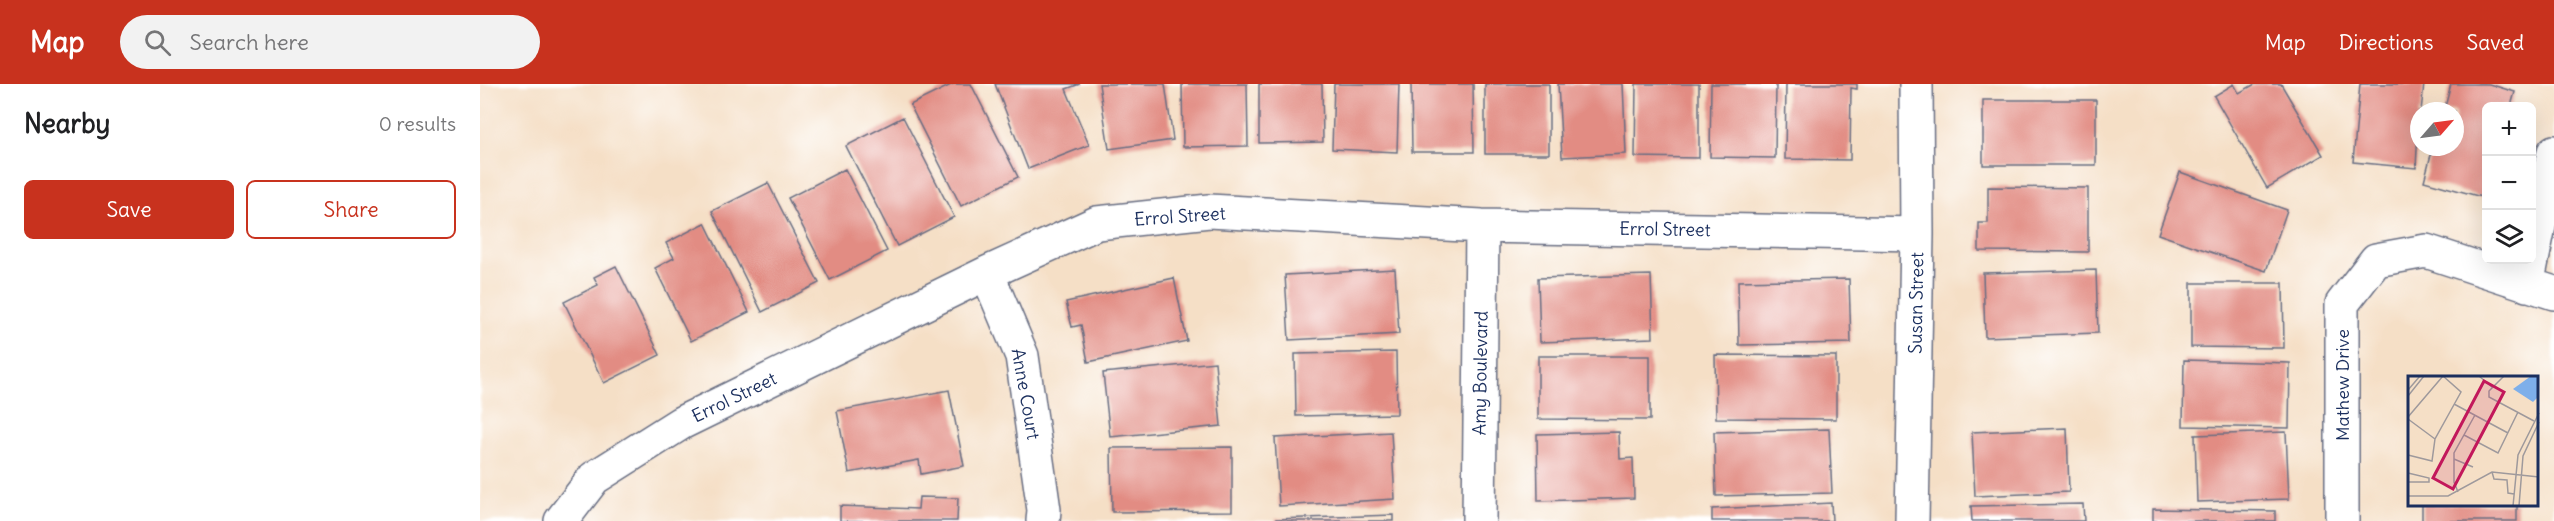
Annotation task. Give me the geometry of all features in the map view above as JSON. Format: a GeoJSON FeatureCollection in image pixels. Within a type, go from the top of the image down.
{"type":"FeatureCollection","features":[{"type":"Feature","properties":{"kind":"street","name":"Susan Street"},"geometry":{"type":"LineString","coordinates":[[1912,521],[1917,234],[1916,84]]}},
{"type":"Feature","properties":{"kind":"street"},"geometry":{"type":"LineString","coordinates":[[2541,289],[2554,152]]}},
{"type":"Feature","properties":{"kind":"street","name":"Errol Street"},"geometry":{"type":"LineString","coordinates":[[561,521],[594,478],[681,423],[987,273],[1097,223],[1197,212],[1482,226],[1917,234]]}},
{"type":"Feature","properties":{"kind":"street","name":"Amy Boulevard"},"geometry":{"type":"LineString","coordinates":[[1479,521],[1482,226]]}},
{"type":"Feature","properties":{"kind":"street","name":"Mathew Drive"},"geometry":{"type":"LineString","coordinates":[[2342,521],[2342,304],[2376,260],[2426,251],[2541,289]]}},
{"type":"Feature","properties":{"kind":"street","name":"Anne Court"},"geometry":{"type":"LineString","coordinates":[[987,273],[1022,356],[1044,510],[1043,521]]}},
{"type":"Feature","properties":{"kind":"building"},"geometry":{"type":"Polygon","coordinates":[[[953,84],[971,84],[1018,177],[961,206],[910,105],[953,84]]]}},
{"type":"Feature","properties":{"kind":"building"},"geometry":{"type":"Polygon","coordinates":[[[995,84],[1080,84],[1066,89],[1089,145],[1028,169],[995,84]]]}},
{"type":"Feature","properties":{"kind":"building"},"geometry":{"type":"Polygon","coordinates":[[[1099,84],[1165,84],[1173,140],[1109,149],[1099,84]]]}},
{"type":"Feature","properties":{"kind":"building"},"geometry":{"type":"Polygon","coordinates":[[[1182,84],[1247,84],[1248,146],[1183,147],[1182,84]]]}},
{"type":"Feature","properties":{"kind":"building"},"geometry":{"type":"Polygon","coordinates":[[[1259,84],[1322,84],[1323,142],[1259,143],[1259,84]]]}},
{"type":"Feature","properties":{"kind":"building"},"geometry":{"type":"Polygon","coordinates":[[[1334,84],[1399,84],[1397,152],[1332,149],[1334,84]]]}},
{"type":"Feature","properties":{"kind":"building"},"geometry":{"type":"Polygon","coordinates":[[[1411,84],[1473,84],[1474,152],[1412,152],[1411,84]]]}},
{"type":"Feature","properties":{"kind":"building"},"geometry":{"type":"Polygon","coordinates":[[[1485,84],[1549,84],[1549,154],[1485,154],[1485,84]]]}},
{"type":"Feature","properties":{"kind":"building"},"geometry":{"type":"Polygon","coordinates":[[[1558,84],[1623,84],[1626,154],[1562,157],[1558,84]]]}},
{"type":"Feature","properties":{"kind":"building"},"geometry":{"type":"Polygon","coordinates":[[[1636,84],[1699,84],[1699,158],[1635,157],[1636,84]]]}},
{"type":"Feature","properties":{"kind":"building"},"geometry":{"type":"Polygon","coordinates":[[[1711,84],[1776,84],[1775,158],[1710,157],[1711,84]]]}},
{"type":"Feature","properties":{"kind":"building"},"geometry":{"type":"Polygon","coordinates":[[[1786,84],[1857,84],[1857,89],[1851,88],[1850,160],[1785,159],[1786,84]]]}},
{"type":"Feature","properties":{"kind":"building"},"geometry":{"type":"Polygon","coordinates":[[[2234,84],[2239,93],[2255,84],[2281,84],[2323,155],[2267,188],[2214,96],[2234,84]]]}},
{"type":"Feature","properties":{"kind":"building"},"geometry":{"type":"Polygon","coordinates":[[[2360,84],[2424,84],[2422,102],[2410,102],[2410,156],[2417,156],[2416,168],[2353,162],[2360,84]]]}},
{"type":"Feature","properties":{"kind":"building"},"geometry":{"type":"Polygon","coordinates":[[[2451,84],[2489,84],[2515,92],[2512,102],[2482,102],[2482,197],[2424,181],[2431,156],[2464,156],[2464,102],[2446,102],[2451,84]]]}},
{"type":"Feature","properties":{"kind":"building"},"geometry":{"type":"Polygon","coordinates":[[[1983,100],[2096,100],[2096,165],[1983,165],[1983,100]]]}},
{"type":"Feature","properties":{"kind":"building"},"geometry":{"type":"Polygon","coordinates":[[[903,117],[954,217],[897,246],[846,146],[903,117]]]}},
{"type":"Feature","properties":{"kind":"building"},"geometry":{"type":"Polygon","coordinates":[[[845,169],[887,251],[830,280],[788,198],[845,169]]]}},
{"type":"Feature","properties":{"kind":"building"},"geometry":{"type":"Polygon","coordinates":[[[2180,172],[2287,210],[2266,271],[2158,234],[2180,172]]]}},
{"type":"Feature","properties":{"kind":"building"},"geometry":{"type":"Polygon","coordinates":[[[768,183],[819,283],[762,312],[712,211],[768,183]]]}},
{"type":"Feature","properties":{"kind":"building"},"geometry":{"type":"Polygon","coordinates":[[[1988,187],[2088,188],[2088,252],[1979,251],[1979,223],[1988,223],[1988,187]]]}},
{"type":"Feature","properties":{"kind":"building"},"geometry":{"type":"Polygon","coordinates":[[[705,223],[749,312],[691,341],[655,268],[674,258],[666,243],[705,223]]]}},
{"type":"Feature","properties":{"kind":"building"},"geometry":{"type":"Polygon","coordinates":[[[616,266],[660,355],[604,383],[564,302],[598,285],[594,277],[616,266]]]}},
{"type":"Feature","properties":{"kind":"building"},"geometry":{"type":"Polygon","coordinates":[[[1395,269],[1399,334],[1289,340],[1285,275],[1395,269]]]}},
{"type":"Feature","properties":{"kind":"building"},"geometry":{"type":"Polygon","coordinates":[[[2096,270],[2098,333],[1985,337],[1983,273],[2096,270]]]}},
{"type":"Feature","properties":{"kind":"building"},"geometry":{"type":"Polygon","coordinates":[[[1651,275],[1653,338],[1540,342],[1538,278],[1651,275]]]}},
{"type":"Feature","properties":{"kind":"building"},"geometry":{"type":"Polygon","coordinates":[[[1174,278],[1187,341],[1088,362],[1081,325],[1072,327],[1066,302],[1174,278]]]}},
{"type":"Feature","properties":{"kind":"building"},"geometry":{"type":"Polygon","coordinates":[[[1849,279],[1851,343],[1739,345],[1738,281],[1849,279]]]}},
{"type":"Feature","properties":{"kind":"building"},"geometry":{"type":"Polygon","coordinates":[[[2191,283],[2283,283],[2284,348],[2191,347],[2191,283]]]}},
{"type":"Feature","properties":{"kind":"building"},"geometry":{"type":"Polygon","coordinates":[[[1396,352],[1397,414],[1296,416],[1295,354],[1396,352]]]}},
{"type":"Feature","properties":{"kind":"building"},"geometry":{"type":"Polygon","coordinates":[[[1715,355],[1836,356],[1836,419],[1716,418],[1715,355]]]}},
{"type":"Feature","properties":{"kind":"building"},"geometry":{"type":"Polygon","coordinates":[[[1538,356],[1650,356],[1650,420],[1538,419],[1538,356]]]}},
{"type":"Feature","properties":{"kind":"building"},"geometry":{"type":"Polygon","coordinates":[[[2184,360],[2290,363],[2289,428],[2183,426],[2184,360]]]}},
{"type":"Feature","properties":{"kind":"building"},"geometry":{"type":"Polygon","coordinates":[[[1215,362],[1221,426],[1110,437],[1103,373],[1215,362]]]}},
{"type":"Feature","properties":{"kind":"building"},"geometry":{"type":"Polygon","coordinates":[[[949,390],[964,466],[921,474],[919,460],[849,473],[837,411],[949,390]]]}},
{"type":"Feature","properties":{"kind":"building"},"geometry":{"type":"Polygon","coordinates":[[[2067,428],[2069,492],[1975,496],[1972,432],[2067,428]]]}},
{"type":"Feature","properties":{"kind":"building"},"geometry":{"type":"Polygon","coordinates":[[[1829,429],[1832,493],[1716,496],[1714,432],[1829,429]]]}},
{"type":"Feature","properties":{"kind":"building"},"geometry":{"type":"Polygon","coordinates":[[[1391,432],[1395,499],[1279,506],[1275,438],[1391,432]]]}},
{"type":"Feature","properties":{"kind":"building"},"geometry":{"type":"Polygon","coordinates":[[[1619,432],[1620,459],[1633,458],[1634,498],[1538,501],[1537,434],[1619,432]]]}},
{"type":"Feature","properties":{"kind":"building"},"geometry":{"type":"Polygon","coordinates":[[[2286,432],[2289,499],[2197,502],[2195,435],[2286,432]]]}},
{"type":"Feature","properties":{"kind":"building"},"geometry":{"type":"Polygon","coordinates":[[[1232,447],[1232,511],[1112,512],[1111,448],[1232,447]]]}},
{"type":"Feature","properties":{"kind":"building"},"geometry":{"type":"Polygon","coordinates":[[[919,497],[958,498],[957,521],[840,521],[840,506],[918,509],[919,497]]]}},
{"type":"Feature","properties":{"kind":"building"},"geometry":{"type":"Polygon","coordinates":[[[1831,503],[1832,521],[1712,521],[1712,509],[1831,503]]]}},
{"type":"Feature","properties":{"kind":"building"},"geometry":{"type":"Polygon","coordinates":[[[2083,504],[2084,521],[1972,521],[1971,506],[2083,504]]]}},
{"type":"Feature","properties":{"kind":"building"},"geometry":{"type":"Polygon","coordinates":[[[2422,506],[2517,506],[2517,521],[2422,521],[2422,506]]]}},
{"type":"Feature","properties":{"kind":"building"},"geometry":{"type":"Polygon","coordinates":[[[2153,509],[2275,511],[2275,521],[2153,521],[2153,509]]]}},
{"type":"Feature","properties":{"kind":"building"},"geometry":{"type":"Polygon","coordinates":[[[1393,515],[1393,521],[1276,521],[1276,519],[1393,515]]]}}]}
